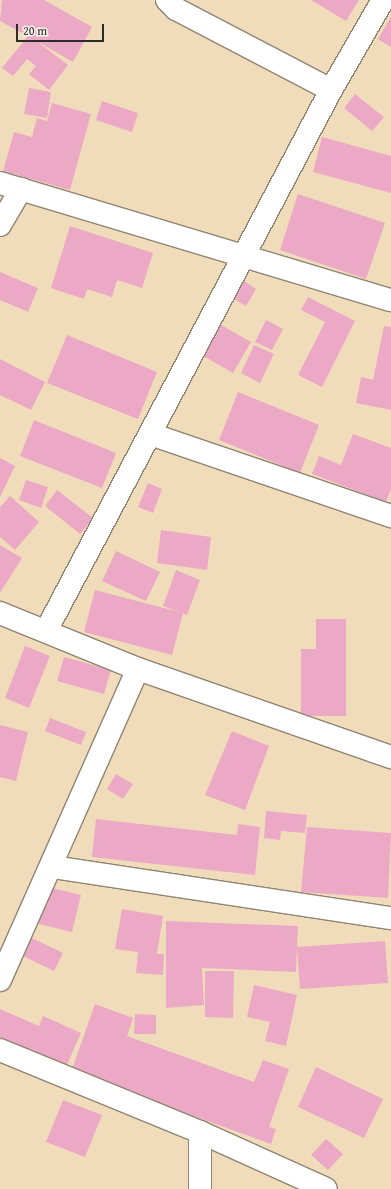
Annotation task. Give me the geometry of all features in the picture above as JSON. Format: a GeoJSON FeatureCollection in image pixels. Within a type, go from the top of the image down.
{"type":"FeatureCollection","features":[{"type":"Feature","properties":{"kind":"street"},"geometry":{"type":"LineString","coordinates":[[167,0],[176,10],[332,90]]}},
{"type":"Feature","properties":{"kind":"street"},"geometry":{"type":"LineString","coordinates":[[46,631],[332,90],[383,0]]}},
{"type":"Feature","properties":{"kind":"street"},"geometry":{"type":"LineString","coordinates":[[0,183],[245,254],[391,300]]}},
{"type":"Feature","properties":{"kind":"street"},"geometry":{"type":"LineString","coordinates":[[0,225],[21,189]]}},
{"type":"Feature","properties":{"kind":"street"},"geometry":{"type":"LineString","coordinates":[[150,434],[391,516]]}},
{"type":"Feature","properties":{"kind":"street"},"geometry":{"type":"LineString","coordinates":[[0,613],[138,669],[391,757]]}},
{"type":"Feature","properties":{"kind":"street"},"geometry":{"type":"LineString","coordinates":[[0,980],[53,867],[138,669]]}},
{"type":"Feature","properties":{"kind":"street"},"geometry":{"type":"LineString","coordinates":[[53,867],[391,918]]}},
{"type":"Feature","properties":{"kind":"street"},"geometry":{"type":"LineString","coordinates":[[0,1050],[200,1132],[326,1189]]}},
{"type":"Feature","properties":{"kind":"street"},"geometry":{"type":"LineString","coordinates":[[200,1132],[200,1189]]}},
{"type":"Feature","properties":{"kind":"building"},"geometry":{"type":"Polygon","coordinates":[[[2,0],[44,0],[92,27],[73,62],[38,42],[68,65],[49,90],[29,74],[36,66],[27,59],[13,76],[2,68],[28,36],[0,21],[2,0]]]}},
{"type":"Feature","properties":{"kind":"building"},"geometry":{"type":"Polygon","coordinates":[[[311,0],[359,0],[346,21],[311,0]]]}},
{"type":"Feature","properties":{"kind":"building"},"geometry":{"type":"Polygon","coordinates":[[[391,17],[391,47],[378,39],[391,17]]]}},
{"type":"Feature","properties":{"kind":"building"},"geometry":{"type":"Polygon","coordinates":[[[29,88],[51,92],[47,118],[24,114],[29,88]]]}},
{"type":"Feature","properties":{"kind":"building"},"geometry":{"type":"Polygon","coordinates":[[[355,94],[384,117],[372,131],[344,108],[355,94]]]}},
{"type":"Feature","properties":{"kind":"building"},"geometry":{"type":"Polygon","coordinates":[[[102,101],[138,113],[132,132],[96,120],[102,101]]]}},
{"type":"Feature","properties":{"kind":"building"},"geometry":{"type":"Polygon","coordinates":[[[52,103],[91,114],[70,190],[3,171],[14,132],[32,137],[37,118],[47,121],[52,103]]]}},
{"type":"Feature","properties":{"kind":"building"},"geometry":{"type":"Polygon","coordinates":[[[322,137],[391,156],[391,193],[313,172],[322,137]]]}},
{"type":"Feature","properties":{"kind":"building"},"geometry":{"type":"Polygon","coordinates":[[[298,194],[385,223],[366,279],[280,250],[298,194]]]}},
{"type":"Feature","properties":{"kind":"building"},"geometry":{"type":"Polygon","coordinates":[[[70,226],[153,253],[142,288],[117,280],[112,297],[87,289],[84,299],[51,288],[70,226]]]}},
{"type":"Feature","properties":{"kind":"building"},"geometry":{"type":"Polygon","coordinates":[[[0,272],[38,288],[28,312],[0,300],[0,272]]]}},
{"type":"Feature","properties":{"kind":"building"},"geometry":{"type":"Polygon","coordinates":[[[238,277],[256,289],[246,306],[227,295],[238,277]]]}},
{"type":"Feature","properties":{"kind":"building"},"geometry":{"type":"Polygon","coordinates":[[[308,297],[355,321],[322,387],[298,375],[325,322],[301,310],[308,297]]]}},
{"type":"Feature","properties":{"kind":"building"},"geometry":{"type":"Polygon","coordinates":[[[266,320],[283,329],[272,350],[255,342],[266,320]]]}},
{"type":"Feature","properties":{"kind":"building"},"geometry":{"type":"Polygon","coordinates":[[[216,322],[251,342],[233,373],[198,353],[216,322]]]}},
{"type":"Feature","properties":{"kind":"building"},"geometry":{"type":"Polygon","coordinates":[[[384,326],[391,327],[391,410],[356,403],[361,377],[373,380],[384,326]]]}},
{"type":"Feature","properties":{"kind":"building"},"geometry":{"type":"Polygon","coordinates":[[[67,335],[157,372],[138,419],[47,383],[67,335]]]}},
{"type":"Feature","properties":{"kind":"building"},"geometry":{"type":"Polygon","coordinates":[[[254,345],[274,354],[260,383],[241,373],[254,345]]]}},
{"type":"Feature","properties":{"kind":"building"},"geometry":{"type":"Polygon","coordinates":[[[0,359],[45,382],[31,410],[0,395],[0,359]]]}},
{"type":"Feature","properties":{"kind":"building"},"geometry":{"type":"Polygon","coordinates":[[[238,392],[319,425],[300,473],[219,440],[238,392]]]}},
{"type":"Feature","properties":{"kind":"building"},"geometry":{"type":"Polygon","coordinates":[[[34,420],[116,453],[102,488],[20,456],[34,420]]]}},
{"type":"Feature","properties":{"kind":"building"},"geometry":{"type":"Polygon","coordinates":[[[353,434],[391,448],[391,489],[386,502],[312,474],[319,456],[341,465],[353,434]]]}},
{"type":"Feature","properties":{"kind":"building"},"geometry":{"type":"Polygon","coordinates":[[[0,458],[15,466],[0,497],[0,458]]]}},
{"type":"Feature","properties":{"kind":"building"},"geometry":{"type":"Polygon","coordinates":[[[26,480],[48,487],[41,508],[19,500],[26,480]]]}},
{"type":"Feature","properties":{"kind":"building"},"geometry":{"type":"Polygon","coordinates":[[[148,483],[162,489],[153,513],[138,507],[148,483]]]}},
{"type":"Feature","properties":{"kind":"building"},"geometry":{"type":"Polygon","coordinates":[[[57,490],[93,518],[80,534],[45,506],[57,490]]]}},
{"type":"Feature","properties":{"kind":"building"},"geometry":{"type":"Polygon","coordinates":[[[10,496],[39,522],[15,550],[0,537],[0,507],[10,496]]]}},
{"type":"Feature","properties":{"kind":"building"},"geometry":{"type":"Polygon","coordinates":[[[161,530],[211,537],[207,570],[157,563],[161,530]]]}},
{"type":"Feature","properties":{"kind":"building"},"geometry":{"type":"Polygon","coordinates":[[[0,545],[22,558],[0,593],[0,545]]]}},
{"type":"Feature","properties":{"kind":"building"},"geometry":{"type":"Polygon","coordinates":[[[116,551],[160,572],[146,601],[102,581],[116,551]]]}},
{"type":"Feature","properties":{"kind":"building"},"geometry":{"type":"Polygon","coordinates":[[[176,570],[200,580],[187,615],[163,606],[176,570]]]}},
{"type":"Feature","properties":{"kind":"building"},"geometry":{"type":"Polygon","coordinates":[[[95,590],[183,613],[172,655],[84,632],[95,590]]]}},
{"type":"Feature","properties":{"kind":"building"},"geometry":{"type":"Polygon","coordinates":[[[316,619],[346,619],[346,716],[301,716],[301,649],[316,649],[316,619]]]}},
{"type":"Feature","properties":{"kind":"building"},"geometry":{"type":"Polygon","coordinates":[[[25,646],[50,656],[29,708],[5,698],[25,646]]]}},
{"type":"Feature","properties":{"kind":"building"},"geometry":{"type":"Polygon","coordinates":[[[64,657],[111,670],[104,694],[57,681],[64,657]]]}},
{"type":"Feature","properties":{"kind":"building"},"geometry":{"type":"Polygon","coordinates":[[[50,718],[86,732],[81,745],[45,731],[50,718]]]}},
{"type":"Feature","properties":{"kind":"building"},"geometry":{"type":"Polygon","coordinates":[[[0,725],[28,732],[16,781],[0,777],[0,725]]]}},
{"type":"Feature","properties":{"kind":"building"},"geometry":{"type":"Polygon","coordinates":[[[232,731],[269,746],[245,810],[205,795],[232,731]]]}},
{"type":"Feature","properties":{"kind":"building"},"geometry":{"type":"Polygon","coordinates":[[[116,774],[133,784],[123,799],[107,789],[116,774]]]}},
{"type":"Feature","properties":{"kind":"building"},"geometry":{"type":"Polygon","coordinates":[[[266,811],[307,815],[305,833],[281,831],[280,840],[264,838],[266,811]]]}},
{"type":"Feature","properties":{"kind":"building"},"geometry":{"type":"Polygon","coordinates":[[[96,819],[237,835],[238,824],[260,827],[255,875],[92,857],[96,819]]]}},
{"type":"Feature","properties":{"kind":"building"},"geometry":{"type":"Polygon","coordinates":[[[307,827],[391,833],[388,898],[301,892],[307,827]]]}},
{"type":"Feature","properties":{"kind":"building"},"geometry":{"type":"Polygon","coordinates":[[[44,886],[81,895],[72,932],[35,923],[44,886]]]}},
{"type":"Feature","properties":{"kind":"building"},"geometry":{"type":"Polygon","coordinates":[[[122,909],[163,916],[157,954],[164,954],[163,975],[136,973],[138,952],[115,949],[122,909]]]}},
{"type":"Feature","properties":{"kind":"building"},"geometry":{"type":"Polygon","coordinates":[[[166,921],[298,926],[297,947],[385,941],[388,983],[300,989],[297,948],[296,972],[202,968],[204,1005],[166,1008],[166,921]]]}},
{"type":"Feature","properties":{"kind":"building"},"geometry":{"type":"Polygon","coordinates":[[[28,936],[63,953],[54,971],[19,954],[28,936]]]}},
{"type":"Feature","properties":{"kind":"building"},"geometry":{"type":"Polygon","coordinates":[[[205,971],[234,971],[233,1018],[205,1017],[205,971]]]}},
{"type":"Feature","properties":{"kind":"building"},"geometry":{"type":"Polygon","coordinates":[[[254,985],[297,995],[286,1046],[265,1041],[270,1022],[247,1017],[254,985]]]}},
{"type":"Feature","properties":{"kind":"building"},"geometry":{"type":"Polygon","coordinates":[[[95,1004],[133,1018],[127,1036],[254,1082],[263,1060],[289,1069],[269,1127],[276,1129],[271,1144],[71,1072],[95,1004]]]}},
{"type":"Feature","properties":{"kind":"building"},"geometry":{"type":"Polygon","coordinates":[[[0,1009],[39,1026],[43,1016],[81,1033],[66,1067],[0,1037],[0,1009]]]}},
{"type":"Feature","properties":{"kind":"building"},"geometry":{"type":"Polygon","coordinates":[[[135,1014],[156,1015],[156,1034],[134,1034],[135,1014]]]}},
{"type":"Feature","properties":{"kind":"building"},"geometry":{"type":"Polygon","coordinates":[[[316,1067],[383,1099],[364,1138],[298,1107],[316,1067]]]}},
{"type":"Feature","properties":{"kind":"building"},"geometry":{"type":"Polygon","coordinates":[[[63,1100],[102,1115],[85,1157],[46,1142],[63,1100]]]}},
{"type":"Feature","properties":{"kind":"building"},"geometry":{"type":"Polygon","coordinates":[[[326,1139],[343,1154],[328,1170],[311,1155],[326,1139]]]}}]}
